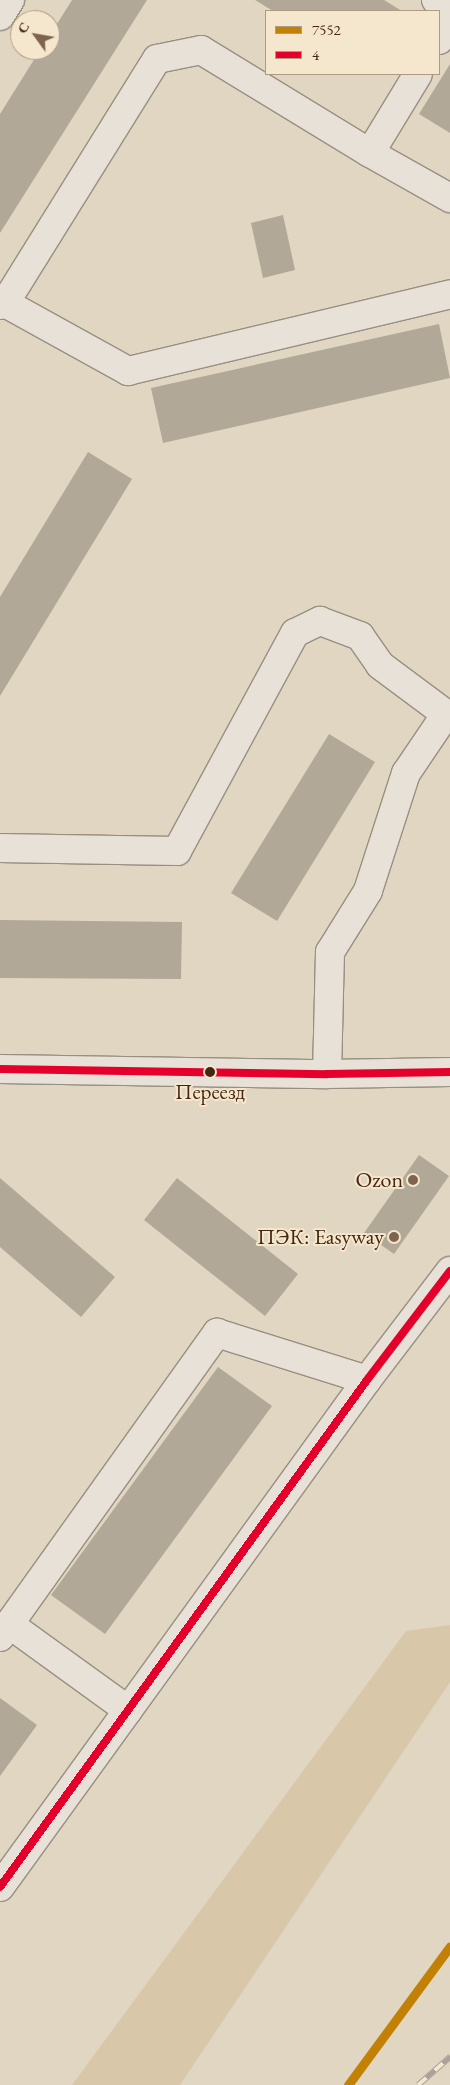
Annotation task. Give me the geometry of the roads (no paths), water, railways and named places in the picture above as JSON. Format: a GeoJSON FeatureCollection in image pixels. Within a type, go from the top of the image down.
{"type":"FeatureCollection","features":[{"type":"Feature","properties":{"kind":"street"},"geometry":{"type":"LineString","coordinates":[[0,16],[10,0]]}},
{"type":"Feature","properties":{"kind":"street"},"geometry":{"type":"LineString","coordinates":[[436,0],[450,8]]}},
{"type":"Feature","properties":{"kind":"street"},"geometry":{"type":"LineString","coordinates":[[440,38],[450,21]]}},
{"type":"Feature","properties":{"kind":"street"},"geometry":{"type":"LineString","coordinates":[[450,198],[370,153],[201,50],[157,59],[2,304],[128,371],[450,294]]}},
{"type":"Feature","properties":{"kind":"street"},"geometry":{"type":"LineString","coordinates":[[370,153],[417,75]]}},
{"type":"Feature","properties":{"kind":"street"},"geometry":{"type":"LineString","coordinates":[[0,848],[177,851],[295,633],[320,620],[360,636],[380,665],[448,711],[406,773],[368,891],[330,952],[327,1074]]}},
{"type":"Feature","properties":{"kind":"street"},"geometry":{"type":"LineString","coordinates":[[0,1069],[327,1074],[450,1072]]}},
{"type":"Feature","properties":{"kind":"street"},"geometry":{"type":"LineString","coordinates":[[0,1886],[367,1380],[450,1271]]}},
{"type":"Feature","properties":{"kind":"street"},"geometry":{"type":"LineString","coordinates":[[128,1710],[4,1631],[216,1333],[367,1380]]}},
{"type":"Feature","properties":{"kind":"railway"},"geometry":{"type":"LineString","coordinates":[[418,2085],[450,2057]]}},
{"type":"Feature","properties":{"kind":"place","name":"Переезд"},"geometry":{"type":"Point","coordinates":[210,1072]}},
{"type":"Feature","properties":{"kind":"place","name":"Ozon"},"geometry":{"type":"Point","coordinates":[413,1180]}},
{"type":"Feature","properties":{"kind":"place","name":"ПЭК: Easyway"},"geometry":{"type":"Point","coordinates":[394,1237]}}]}
